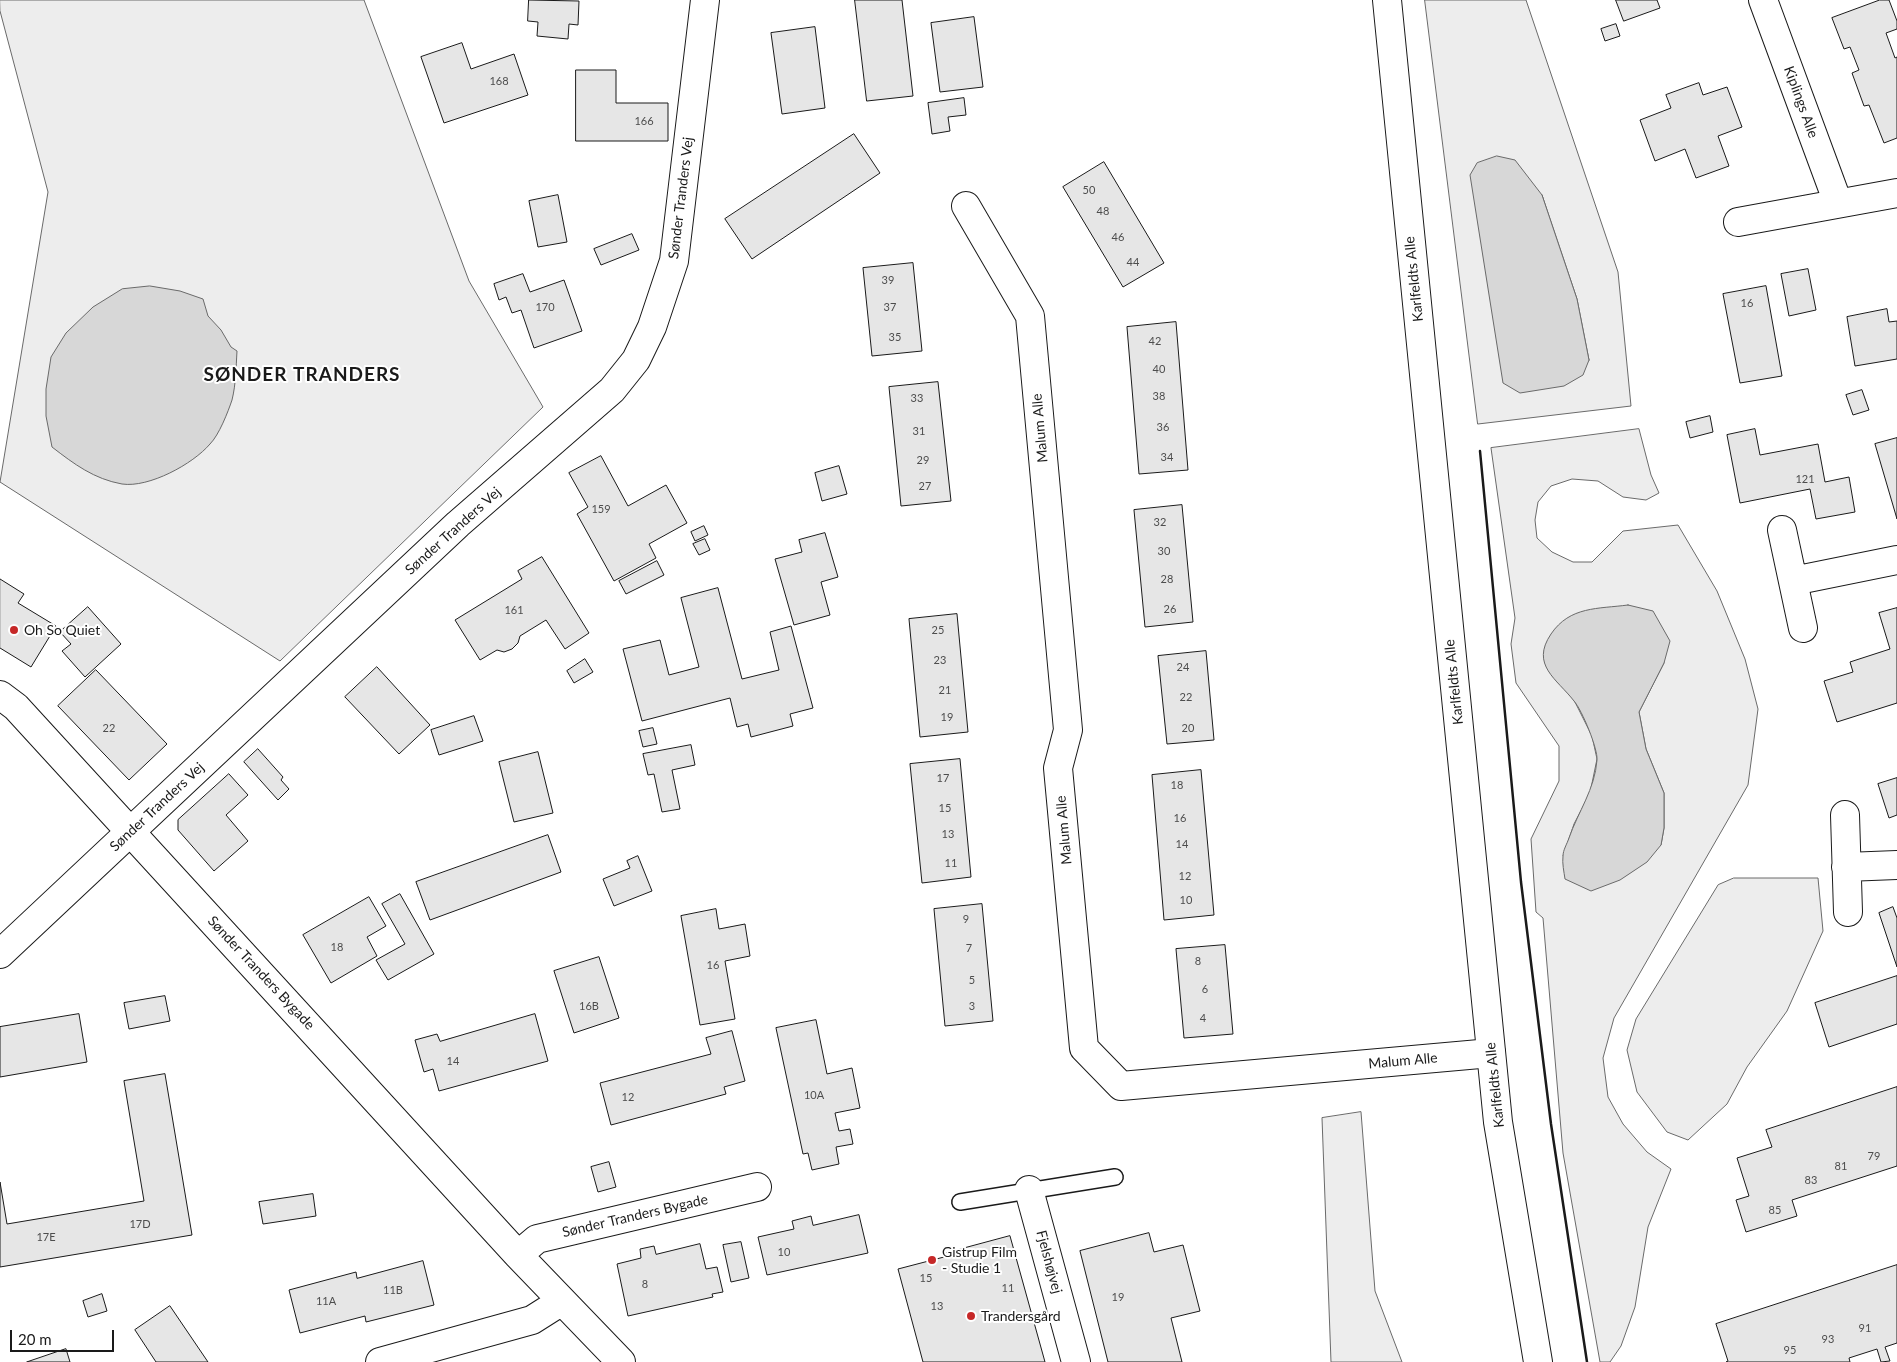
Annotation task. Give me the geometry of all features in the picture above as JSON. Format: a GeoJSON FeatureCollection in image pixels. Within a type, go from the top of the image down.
{"type":"FeatureCollection","features":[{"type":"Feature","properties":{"kind":"street","name":"Sønder Tranders Vej"},"geometry":{"type":"LineString","coordinates":[[0,954],[458,524],[612,390],[636,360],[652,327],[674,260],[705,0]]}},
{"type":"Feature","properties":{"kind":"street","name":"Karlfeldts Alle"},"geometry":{"type":"LineString","coordinates":[[1386,0],[1498,1122],[1538,1362]]}},
{"type":"Feature","properties":{"kind":"street","name":"Kiplings Alle"},"geometry":{"type":"LineString","coordinates":[[1763,0],[1838,203]]}},
{"type":"Feature","properties":{"kind":"street"},"geometry":{"type":"LineString","coordinates":[[1738,222],[1897,193]]}},
{"type":"Feature","properties":{"kind":"street","name":"Malum Alle"},"geometry":{"type":"LineString","coordinates":[[966,206],[1030,316],[1068,730],[1058,768],[1084,1048],[1122,1086],[1491,1053]]}},
{"type":"Feature","properties":{"kind":"street"},"geometry":{"type":"LineString","coordinates":[[1782,530],[1803,628]]}},
{"type":"Feature","properties":{"kind":"street"},"geometry":{"type":"LineString","coordinates":[[1793,581],[1897,560]]}},
{"type":"Feature","properties":{"kind":"street","name":"Sønder Tranders Bygade"},"geometry":{"type":"LineString","coordinates":[[0,695],[16,707],[518,1255],[621,1362]]}},
{"type":"Feature","properties":{"kind":"street"},"geometry":{"type":"LineString","coordinates":[[1845,814],[1848,912]]}},
{"type":"Feature","properties":{"kind":"street"},"geometry":{"type":"LineString","coordinates":[[1846,867],[1897,866]]}},
{"type":"Feature","properties":{"kind":"street","name":"Sønder Tranders Bygade"},"geometry":{"type":"LineString","coordinates":[[518,1255],[537,1239],[757,1187]]}},
{"type":"Feature","properties":{"kind":"street","name":"Fjelshøjvej"},"geometry":{"type":"LineString","coordinates":[[1029,1190],[1076,1362]]}},
{"type":"Feature","properties":{"kind":"street"},"geometry":{"type":"LineString","coordinates":[[380,1362],[532,1320],[562,1301]]}},
{"type":"Feature","properties":{"kind":"lane"},"geometry":{"type":"LineString","coordinates":[[960,1202],[1114,1177]]}},
{"type":"Feature","properties":{"kind":"shaded area"},"geometry":{"type":"Polygon","coordinates":[[[0,0],[364,0],[469,281],[543,407],[280,661],[0,482],[48,192],[0,11],[0,0]]]}},
{"type":"Feature","properties":{"kind":"shaded area"},"geometry":{"type":"Polygon","coordinates":[[[1425,0],[1526,0],[1618,272],[1631,406],[1478,424],[1425,0]],[[1542,195],[1589,360],[1577,299],[1542,195]]]}},
{"type":"Feature","properties":{"kind":"shaded area"},"geometry":{"type":"Polygon","coordinates":[[[1497,156],[1515,160],[1542,195],[1577,299],[1589,360],[1583,375],[1564,386],[1520,393],[1503,383],[1470,175],[1477,163],[1497,156]]]}},
{"type":"Feature","properties":{"kind":"shaded area"},"geometry":{"type":"Polygon","coordinates":[[[150,286],[180,291],[203,299],[208,316],[221,330],[231,347],[237,351],[236,376],[232,400],[226,417],[213,440],[202,452],[170,473],[145,482],[122,484],[93,475],[52,447],[46,416],[46,389],[51,357],[66,333],[93,307],[122,289],[150,286]]]}},
{"type":"Feature","properties":{"kind":"shaded area"},"geometry":{"type":"Polygon","coordinates":[[[1639,429],[1651,475],[1659,493],[1646,500],[1623,497],[1598,481],[1572,479],[1551,486],[1538,502],[1535,520],[1537,538],[1552,552],[1573,562],[1592,562],[1623,531],[1678,525],[1717,591],[1745,659],[1758,709],[1748,785],[1614,1018],[1603,1058],[1608,1097],[1623,1124],[1647,1152],[1671,1169],[1648,1227],[1635,1307],[1621,1346],[1610,1362],[1600,1362],[1563,1153],[1543,918],[1536,912],[1531,839],[1559,781],[1559,746],[1516,683],[1511,644],[1515,618],[1491,448],[1639,429]],[[1664,663],[1575,702],[1592,736],[1597,759],[1590,793],[1574,824],[1563,856],[1661,845],[1664,828],[1664,793],[1646,749],[1639,712],[1664,663]]]}},
{"type":"Feature","properties":{"kind":"shaded area"},"geometry":{"type":"Polygon","coordinates":[[[1628,605],[1653,611],[1670,641],[1664,663],[1639,712],[1646,749],[1664,793],[1664,828],[1661,845],[1647,862],[1620,880],[1591,891],[1565,879],[1563,854],[1590,791],[1596,771],[1597,755],[1581,712],[1548,671],[1543,654],[1551,634],[1567,618],[1585,610],[1628,605]]]}},
{"type":"Feature","properties":{"kind":"shaded area"},"geometry":{"type":"Polygon","coordinates":[[[1734,878],[1818,878],[1823,931],[1787,1011],[1747,1067],[1727,1104],[1688,1140],[1667,1132],[1637,1092],[1627,1050],[1636,1019],[1718,885],[1734,878]]]}},
{"type":"Feature","properties":{"kind":"shaded area"},"geometry":{"type":"Polygon","coordinates":[[[1361,1112],[1375,1291],[1402,1362],[1331,1362],[1322,1118],[1361,1112]]]}},
{"type":"Feature","properties":{"kind":"building"},"geometry":{"type":"Polygon","coordinates":[[[529,0],[579,1],[578,25],[569,24],[568,39],[537,36],[538,22],[528,21],[529,0]]]}},
{"type":"Feature","properties":{"kind":"building"},"geometry":{"type":"Polygon","coordinates":[[[855,0],[902,0],[913,96],[867,101],[855,0]]]}},
{"type":"Feature","properties":{"kind":"building"},"geometry":{"type":"Polygon","coordinates":[[[1616,0],[1657,0],[1660,8],[1624,21],[1616,0]]]}},
{"type":"Feature","properties":{"kind":"building"},"geometry":{"type":"Polygon","coordinates":[[[1880,0],[1889,0],[1897,21],[1897,29],[1886,33],[1895,58],[1897,57],[1897,138],[1884,143],[1869,105],[1864,106],[1852,73],[1859,70],[1850,47],[1844,49],[1832,18],[1880,0]]]}},
{"type":"Feature","properties":{"kind":"building"},"geometry":{"type":"Polygon","coordinates":[[[974,17],[983,87],[940,92],[931,23],[974,17]]]}},
{"type":"Feature","properties":{"kind":"building"},"geometry":{"type":"Polygon","coordinates":[[[1616,24],[1620,36],[1605,41],[1601,29],[1616,24]]]}},
{"type":"Feature","properties":{"kind":"building"},"geometry":{"type":"Polygon","coordinates":[[[815,27],[825,108],[782,114],[771,33],[815,27]]]}},
{"type":"Feature","properties":{"kind":"building"},"geometry":{"type":"Polygon","coordinates":[[[462,43],[471,69],[514,54],[528,95],[444,123],[421,57],[462,43]]]}},
{"type":"Feature","properties":{"kind":"building"},"geometry":{"type":"Polygon","coordinates":[[[576,70],[616,70],[616,103],[668,103],[668,141],[576,141],[576,70]]]}},
{"type":"Feature","properties":{"kind":"building"},"geometry":{"type":"Polygon","coordinates":[[[1699,83],[1703,95],[1727,87],[1742,127],[1718,136],[1729,166],[1696,178],[1685,149],[1655,161],[1640,120],[1671,108],[1666,95],[1699,83]]]}},
{"type":"Feature","properties":{"kind":"building"},"geometry":{"type":"Polygon","coordinates":[[[964,98],[966,115],[948,117],[950,131],[932,134],[928,103],[964,98]]]}},
{"type":"Feature","properties":{"kind":"building"},"geometry":{"type":"Polygon","coordinates":[[[854,134],[880,173],[752,259],[725,219],[854,134]]]}},
{"type":"Feature","properties":{"kind":"building"},"geometry":{"type":"Polygon","coordinates":[[[1104,162],[1164,263],[1123,287],[1063,187],[1104,162]]]}},
{"type":"Feature","properties":{"kind":"building"},"geometry":{"type":"Polygon","coordinates":[[[558,195],[567,242],[538,247],[529,201],[558,195]]]}},
{"type":"Feature","properties":{"kind":"building"},"geometry":{"type":"Polygon","coordinates":[[[632,234],[639,250],[601,265],[594,249],[632,234]]]}},
{"type":"Feature","properties":{"kind":"building"},"geometry":{"type":"Polygon","coordinates":[[[913,263],[922,351],[872,356],[863,268],[913,263]]]}},
{"type":"Feature","properties":{"kind":"building"},"geometry":{"type":"Polygon","coordinates":[[[1808,269],[1816,310],[1789,316],[1781,274],[1808,269]]]}},
{"type":"Feature","properties":{"kind":"building"},"geometry":{"type":"Polygon","coordinates":[[[523,274],[530,292],[564,280],[582,331],[534,348],[521,310],[512,313],[506,297],[499,300],[494,284],[523,274]]]}},
{"type":"Feature","properties":{"kind":"building"},"geometry":{"type":"Polygon","coordinates":[[[1766,286],[1782,376],[1740,383],[1723,294],[1766,286]]]}},
{"type":"Feature","properties":{"kind":"building"},"geometry":{"type":"Polygon","coordinates":[[[1887,309],[1889,322],[1897,321],[1897,359],[1855,366],[1847,317],[1887,309]]]}},
{"type":"Feature","properties":{"kind":"building"},"geometry":{"type":"Polygon","coordinates":[[[1176,322],[1188,470],[1139,474],[1127,327],[1176,322]]]}},
{"type":"Feature","properties":{"kind":"building"},"geometry":{"type":"Polygon","coordinates":[[[938,382],[951,501],[901,506],[889,387],[938,382]]]}},
{"type":"Feature","properties":{"kind":"building"},"geometry":{"type":"Polygon","coordinates":[[[1862,390],[1869,410],[1853,415],[1846,395],[1862,390]]]}},
{"type":"Feature","properties":{"kind":"building"},"geometry":{"type":"Polygon","coordinates":[[[1710,416],[1713,432],[1690,438],[1686,422],[1710,416]]]}},
{"type":"Feature","properties":{"kind":"building"},"geometry":{"type":"Polygon","coordinates":[[[1755,429],[1760,455],[1818,444],[1825,482],[1849,477],[1855,512],[1816,519],[1810,489],[1740,503],[1727,435],[1755,429]]]}},
{"type":"Feature","properties":{"kind":"building"},"geometry":{"type":"Polygon","coordinates":[[[1897,438],[1897,519],[1875,444],[1897,438]]]}},
{"type":"Feature","properties":{"kind":"building"},"geometry":{"type":"Polygon","coordinates":[[[601,456],[628,506],[666,485],[687,523],[649,544],[656,558],[614,581],[577,514],[588,507],[569,473],[601,456]]]}},
{"type":"Feature","properties":{"kind":"building"},"geometry":{"type":"Polygon","coordinates":[[[839,466],[847,494],[822,501],[815,473],[839,466]]]}},
{"type":"Feature","properties":{"kind":"building"},"geometry":{"type":"Polygon","coordinates":[[[1182,505],[1193,622],[1145,627],[1134,510],[1182,505]]]}},
{"type":"Feature","properties":{"kind":"building"},"geometry":{"type":"Polygon","coordinates":[[[704,526],[708,535],[695,541],[691,532],[704,526]]]}},
{"type":"Feature","properties":{"kind":"building"},"geometry":{"type":"Polygon","coordinates":[[[825,533],[838,577],[821,582],[830,615],[794,625],[775,559],[802,552],[799,540],[825,533]]]}},
{"type":"Feature","properties":{"kind":"building"},"geometry":{"type":"Polygon","coordinates":[[[705,539],[710,550],[699,555],[693,544],[705,539]]]}},
{"type":"Feature","properties":{"kind":"building"},"geometry":{"type":"Polygon","coordinates":[[[542,557],[589,633],[565,649],[546,620],[520,636],[518,643],[512,649],[504,652],[497,650],[480,660],[455,620],[522,579],[518,571],[542,557]]]}},
{"type":"Feature","properties":{"kind":"building"},"geometry":{"type":"Polygon","coordinates":[[[657,561],[664,575],[626,594],[619,581],[657,561]]]}},
{"type":"Feature","properties":{"kind":"building"},"geometry":{"type":"Polygon","coordinates":[[[0,579],[24,594],[18,603],[56,626],[31,667],[0,648],[0,579]]]}},
{"type":"Feature","properties":{"kind":"building"},"geometry":{"type":"Polygon","coordinates":[[[718,588],[742,679],[779,670],[770,632],[791,626],[813,708],[790,714],[793,726],[751,737],[748,724],[737,727],[730,698],[642,721],[623,649],[660,640],[669,675],[699,667],[681,598],[718,588]]]}},
{"type":"Feature","properties":{"kind":"building"},"geometry":{"type":"Polygon","coordinates":[[[88,607],[121,644],[85,677],[62,651],[71,644],[60,632],[88,607]]]}},
{"type":"Feature","properties":{"kind":"building"},"geometry":{"type":"Polygon","coordinates":[[[1897,608],[1897,703],[1837,722],[1824,681],[1853,672],[1850,662],[1890,649],[1879,613],[1897,608]]]}},
{"type":"Feature","properties":{"kind":"building"},"geometry":{"type":"Polygon","coordinates":[[[957,614],[968,732],[920,737],[909,619],[957,614]]]}},
{"type":"Feature","properties":{"kind":"building"},"geometry":{"type":"Polygon","coordinates":[[[1206,651],[1214,740],[1167,744],[1158,656],[1206,651]]]}},
{"type":"Feature","properties":{"kind":"building"},"geometry":{"type":"Polygon","coordinates":[[[585,659],[593,672],[574,683],[567,671],[585,659]]]}},
{"type":"Feature","properties":{"kind":"building"},"geometry":{"type":"Polygon","coordinates":[[[377,667],[430,725],[399,754],[345,697],[377,667]]]}},
{"type":"Feature","properties":{"kind":"building"},"geometry":{"type":"Polygon","coordinates":[[[96,670],[167,744],[129,780],[58,706],[96,670]]]}},
{"type":"Feature","properties":{"kind":"building"},"geometry":{"type":"Polygon","coordinates":[[[474,716],[483,741],[439,755],[431,730],[474,716]]]}},
{"type":"Feature","properties":{"kind":"building"},"geometry":{"type":"Polygon","coordinates":[[[653,728],[657,744],[643,747],[639,731],[653,728]]]}},
{"type":"Feature","properties":{"kind":"building"},"geometry":{"type":"Polygon","coordinates":[[[691,745],[695,765],[672,770],[680,809],[662,812],[654,774],[648,775],[643,754],[691,745]]]}},
{"type":"Feature","properties":{"kind":"building"},"geometry":{"type":"Polygon","coordinates":[[[258,749],[283,777],[281,780],[289,789],[278,800],[244,762],[258,749]]]}},
{"type":"Feature","properties":{"kind":"building"},"geometry":{"type":"Polygon","coordinates":[[[538,752],[553,813],[514,822],[499,762],[538,752]]]}},
{"type":"Feature","properties":{"kind":"building"},"geometry":{"type":"Polygon","coordinates":[[[960,759],[971,877],[922,883],[910,764],[960,759]]]}},
{"type":"Feature","properties":{"kind":"building"},"geometry":{"type":"Polygon","coordinates":[[[1201,770],[1214,915],[1164,920],[1152,775],[1201,770]]]}},
{"type":"Feature","properties":{"kind":"building"},"geometry":{"type":"Polygon","coordinates":[[[229,774],[248,795],[226,815],[248,841],[214,871],[178,830],[178,820],[229,774]]]}},
{"type":"Feature","properties":{"kind":"building"},"geometry":{"type":"Polygon","coordinates":[[[1897,778],[1897,815],[1889,818],[1878,784],[1897,778]]]}},
{"type":"Feature","properties":{"kind":"building"},"geometry":{"type":"Polygon","coordinates":[[[548,835],[561,872],[430,920],[416,882],[548,835]]]}},
{"type":"Feature","properties":{"kind":"building"},"geometry":{"type":"Polygon","coordinates":[[[638,856],[652,891],[614,906],[603,879],[630,868],[627,861],[638,856]]]}},
{"type":"Feature","properties":{"kind":"building"},"geometry":{"type":"Polygon","coordinates":[[[400,894],[434,954],[388,980],[376,960],[405,944],[382,904],[400,894]]]}},
{"type":"Feature","properties":{"kind":"building"},"geometry":{"type":"Polygon","coordinates":[[[369,897],[386,926],[367,937],[377,956],[331,983],[303,935],[369,897]]]}},
{"type":"Feature","properties":{"kind":"building"},"geometry":{"type":"Polygon","coordinates":[[[982,904],[993,1021],[945,1026],[934,909],[982,904]]]}},
{"type":"Feature","properties":{"kind":"building"},"geometry":{"type":"Polygon","coordinates":[[[1893,907],[1897,918],[1897,967],[1879,913],[1893,907]]]}},
{"type":"Feature","properties":{"kind":"building"},"geometry":{"type":"Polygon","coordinates":[[[716,909],[719,929],[745,924],[750,956],[725,961],[735,1019],[700,1025],[681,916],[716,909]]]}},
{"type":"Feature","properties":{"kind":"building"},"geometry":{"type":"Polygon","coordinates":[[[1225,945],[1233,1034],[1184,1038],[1176,949],[1225,945]]]}},
{"type":"Feature","properties":{"kind":"building"},"geometry":{"type":"Polygon","coordinates":[[[599,957],[619,1018],[574,1033],[554,971],[599,957]]]}},
{"type":"Feature","properties":{"kind":"building"},"geometry":{"type":"Polygon","coordinates":[[[1897,976],[1897,1024],[1829,1047],[1815,1003],[1897,976]]]}},
{"type":"Feature","properties":{"kind":"building"},"geometry":{"type":"Polygon","coordinates":[[[165,996],[170,1021],[129,1029],[124,1003],[165,996]]]}},
{"type":"Feature","properties":{"kind":"building"},"geometry":{"type":"Polygon","coordinates":[[[79,1014],[87,1062],[0,1077],[0,1027],[79,1014]]]}},
{"type":"Feature","properties":{"kind":"building"},"geometry":{"type":"Polygon","coordinates":[[[535,1014],[548,1061],[439,1091],[433,1069],[424,1072],[415,1040],[437,1034],[440,1041],[535,1014]]]}},
{"type":"Feature","properties":{"kind":"building"},"geometry":{"type":"Polygon","coordinates":[[[816,1020],[827,1074],[852,1068],[860,1108],[835,1113],[839,1131],[850,1129],[853,1144],[836,1147],[839,1164],[812,1170],[808,1153],[803,1154],[776,1028],[816,1020]]]}},
{"type":"Feature","properties":{"kind":"building"},"geometry":{"type":"Polygon","coordinates":[[[732,1031],[745,1081],[724,1087],[726,1094],[611,1125],[600,1083],[711,1054],[706,1038],[732,1031]]]}},
{"type":"Feature","properties":{"kind":"building"},"geometry":{"type":"Polygon","coordinates":[[[165,1074],[192,1235],[0,1267],[0,1182],[7,1224],[144,1201],[124,1081],[165,1074]]]}},
{"type":"Feature","properties":{"kind":"building"},"geometry":{"type":"Polygon","coordinates":[[[1897,1087],[1897,1166],[1792,1200],[1797,1216],[1746,1232],[1736,1200],[1749,1196],[1737,1158],[1772,1147],[1766,1130],[1897,1087]]]}},
{"type":"Feature","properties":{"kind":"building"},"geometry":{"type":"Polygon","coordinates":[[[609,1162],[616,1187],[598,1192],[591,1167],[609,1162]]]}},
{"type":"Feature","properties":{"kind":"building"},"geometry":{"type":"Polygon","coordinates":[[[313,1194],[316,1216],[263,1224],[259,1202],[313,1194]]]}},
{"type":"Feature","properties":{"kind":"building"},"geometry":{"type":"Polygon","coordinates":[[[859,1215],[868,1253],[767,1275],[758,1237],[794,1229],[792,1221],[811,1216],[813,1225],[859,1215]]]}},
{"type":"Feature","properties":{"kind":"building"},"geometry":{"type":"Polygon","coordinates":[[[1149,1233],[1154,1252],[1183,1245],[1200,1311],[1171,1318],[1182,1362],[1108,1362],[1080,1251],[1149,1233]]]}},
{"type":"Feature","properties":{"kind":"building","name":"Trandersgård"},"geometry":{"type":"Polygon","coordinates":[[[1010,1236],[1045,1362],[923,1362],[898,1269],[944,1257],[943,1254],[1010,1236]]]}},
{"type":"Feature","properties":{"kind":"building"},"geometry":{"type":"Polygon","coordinates":[[[741,1242],[749,1278],[731,1282],[723,1245],[741,1242]]]}},
{"type":"Feature","properties":{"kind":"building"},"geometry":{"type":"Polygon","coordinates":[[[700,1244],[706,1269],[717,1267],[723,1292],[712,1294],[713,1297],[628,1316],[617,1264],[641,1258],[640,1249],[654,1246],[656,1254],[700,1244]]]}},
{"type":"Feature","properties":{"kind":"building"},"geometry":{"type":"Polygon","coordinates":[[[423,1261],[434,1305],[366,1322],[365,1316],[300,1333],[289,1290],[356,1272],[357,1278],[423,1261]]]}},
{"type":"Feature","properties":{"kind":"building"},"geometry":{"type":"Polygon","coordinates":[[[1897,1265],[1897,1343],[1885,1347],[1890,1361],[1881,1362],[1877,1349],[1849,1358],[1850,1362],[1726,1362],[1728,1361],[1716,1324],[1897,1265]]]}},
{"type":"Feature","properties":{"kind":"building"},"geometry":{"type":"Polygon","coordinates":[[[102,1294],[107,1311],[88,1317],[83,1301],[102,1294]]]}},
{"type":"Feature","properties":{"kind":"building"},"geometry":{"type":"Polygon","coordinates":[[[170,1306],[208,1362],[156,1362],[135,1330],[170,1306]]]}},
{"type":"Feature","properties":{"kind":"building"},"geometry":{"type":"Polygon","coordinates":[[[66,1349],[70,1362],[27,1362],[66,1349]]]}},
{"type":"Feature","properties":{"kind":"wall"},"geometry":{"type":"LineString","coordinates":[[1480,451],[1521,882],[1551,1124],[1587,1362]]}},
{"type":"Feature","properties":{"kind":"place","name":"Oh So Quiet"},"geometry":{"type":"Point","coordinates":[14,630]}},
{"type":"Feature","properties":{"kind":"place","name":"Gistrup Film - Studie 1"},"geometry":{"type":"Point","coordinates":[932,1260]}},
{"type":"Feature","properties":{"kind":"place","name":"Trandersgård"},"geometry":{"type":"Point","coordinates":[971,1316]}},
{"type":"Feature","properties":{"kind":"district","name":"SØNDER TRANDERS"},"geometry":{"type":"Point","coordinates":[302,375]}}]}
